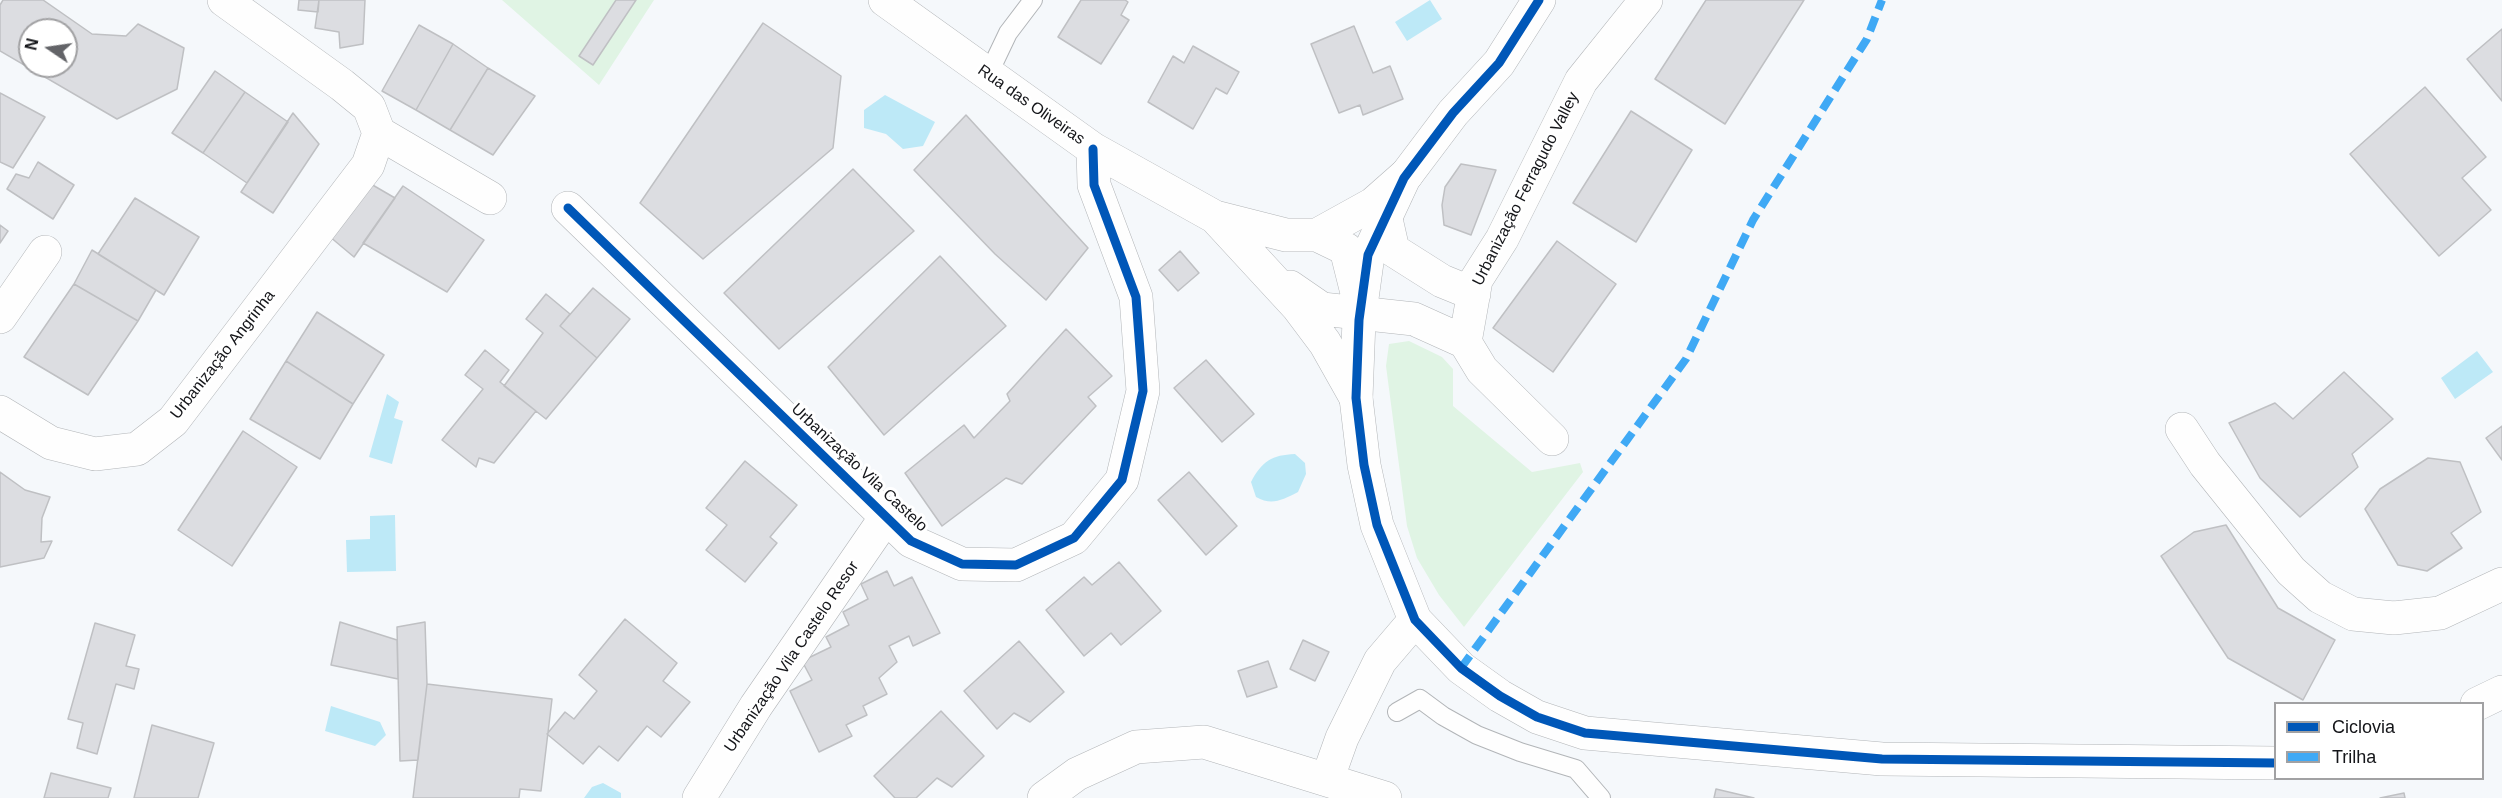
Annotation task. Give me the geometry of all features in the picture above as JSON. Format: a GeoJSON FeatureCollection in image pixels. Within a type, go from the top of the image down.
{"type":"FeatureCollection","features":[{"type":"Feature","properties":{"kind":"street"},"geometry":{"type":"LineString","coordinates":[[224,0],[369,107],[379,133],[490,198]]}},
{"type":"Feature","properties":{"kind":"street","name":"Rua das Oliveiras"},"geometry":{"type":"LineString","coordinates":[[885,0],[1093,149],[1215,217]]}},
{"type":"Feature","properties":{"kind":"street"},"geometry":{"type":"LineString","coordinates":[[1539,0],[1499,63],[1453,113],[1409,173],[1368,255],[1360,310],[1356,398],[1364,465],[1377,525],[1415,620],[1461,668],[1500,696],[1537,717],[1586,733],[1882,759],[2274,763]]}},
{"type":"Feature","properties":{"kind":"street","name":"Urbanização Ferragudo Valley"},"geometry":{"type":"LineString","coordinates":[[1466,342],[1476,280],[1507,229],[1581,81],[1646,0]]}},
{"type":"Feature","properties":{"kind":"street","name":"Urbanização Angrinha"},"geometry":{"type":"LineString","coordinates":[[0,412],[51,443],[95,454],[137,449],[174,421],[368,165],[379,133]]}},
{"type":"Feature","properties":{"kind":"street","name":"Urbanização Vila Castelo"},"geometry":{"type":"LineString","coordinates":[[568,208],[911,541],[962,564],[1016,565],[1074,538],[1122,480],[1143,391],[1136,297],[1094,185],[1093,149]]}},
{"type":"Feature","properties":{"kind":"street"},"geometry":{"type":"LineString","coordinates":[[1317,235],[1373,204],[1409,173]]}},
{"type":"Feature","properties":{"kind":"street"},"geometry":{"type":"LineString","coordinates":[[1215,217],[1286,235],[1317,235],[1346,249],[1360,310]]}},
{"type":"Feature","properties":{"kind":"street"},"geometry":{"type":"LineString","coordinates":[[1215,217],[1298,307],[1325,343],[1356,398]]}},
{"type":"Feature","properties":{"kind":"street"},"geometry":{"type":"LineString","coordinates":[[1386,219],[1393,250],[1442,281],[1474,294]]}},
{"type":"Feature","properties":{"kind":"street"},"geometry":{"type":"LineString","coordinates":[[0,317],[45,252]]}},
{"type":"Feature","properties":{"kind":"street"},"geometry":{"type":"LineString","coordinates":[[1260,264],[1322,309],[1360,310],[1414,319],[1466,342],[1482,370],[1552,439]]}},
{"type":"Feature","properties":{"kind":"street"},"geometry":{"type":"LineString","coordinates":[[2181,429],[2205,464],[2291,571],[2320,597],[2353,614],[2394,618],[2439,613],[2502,584]]}},
{"type":"Feature","properties":{"kind":"street","name":"Urbanização Vila Castelo Resor"},"geometry":{"type":"LineString","coordinates":[[699,798],[756,706],[886,517]]}},
{"type":"Feature","properties":{"kind":"street"},"geometry":{"type":"LineString","coordinates":[[1327,780],[1342,738],[1380,661],[1415,620]]}},
{"type":"Feature","properties":{"kind":"street"},"geometry":{"type":"LineString","coordinates":[[2481,702],[2502,692]]}},
{"type":"Feature","properties":{"kind":"street"},"geometry":{"type":"LineString","coordinates":[[1044,798],[1077,774],[1136,747],[1204,742],[1385,798]]}},
{"type":"Feature","properties":{"kind":"lane"},"geometry":{"type":"LineString","coordinates":[[1008,33],[1016,0]]}},
{"type":"Feature","properties":{"kind":"lane"},"geometry":{"type":"LineString","coordinates":[[988,75],[1008,33],[1033,0]]}},
{"type":"Feature","properties":{"kind":"lane"},"geometry":{"type":"LineString","coordinates":[[1397,712],[1420,699],[1477,735],[1520,752],[1576,769],[1601,798]]}},
{"type":"Feature","properties":{"kind":"green space"},"geometry":{"type":"Polygon","coordinates":[[[502,0],[654,0],[599,85],[502,0]]]}},
{"type":"Feature","properties":{"kind":"green space"},"geometry":{"type":"Polygon","coordinates":[[[1409,341],[1442,357],[1453,369],[1453,406],[1532,472],[1580,463],[1583,472],[1464,627],[1439,595],[1417,558],[1407,526],[1386,366],[1389,344],[1409,341]]]}},
{"type":"Feature","properties":{"kind":"water"},"geometry":{"type":"Polygon","coordinates":[[[1430,0],[1442,19],[1407,41],[1395,22],[1430,0]]]}},
{"type":"Feature","properties":{"kind":"water"},"geometry":{"type":"Polygon","coordinates":[[[885,95],[935,122],[923,146],[903,149],[886,134],[864,128],[864,110],[885,95]]]}},
{"type":"Feature","properties":{"kind":"water"},"geometry":{"type":"Polygon","coordinates":[[[2477,351],[2493,372],[2455,399],[2441,378],[2477,351]]]}},
{"type":"Feature","properties":{"kind":"water"},"geometry":{"type":"Polygon","coordinates":[[[387,394],[399,402],[394,418],[403,421],[392,464],[369,457],[387,394]]]}},
{"type":"Feature","properties":{"kind":"water"},"geometry":{"type":"Polygon","coordinates":[[[1295,454],[1305,463],[1306,474],[1298,492],[1272,501],[1256,497],[1251,482],[1259,469],[1268,460],[1295,454]]]}},
{"type":"Feature","properties":{"kind":"water"},"geometry":{"type":"Polygon","coordinates":[[[395,515],[396,571],[347,572],[346,540],[370,539],[370,516],[395,515]]]}},
{"type":"Feature","properties":{"kind":"water"},"geometry":{"type":"Polygon","coordinates":[[[331,706],[380,722],[386,735],[375,746],[325,731],[331,706]]]}},
{"type":"Feature","properties":{"kind":"water"},"geometry":{"type":"Polygon","coordinates":[[[603,783],[621,793],[621,798],[584,798],[592,787],[603,783]]]}},
{"type":"Feature","properties":{"kind":"building"},"geometry":{"type":"Polygon","coordinates":[[[3,0],[43,0],[69,18],[18,18],[18,61],[0,51],[0,5],[3,0]]]}},
{"type":"Feature","properties":{"kind":"building"},"geometry":{"type":"Polygon","coordinates":[[[299,0],[319,0],[318,12],[298,10],[299,0]]]}},
{"type":"Feature","properties":{"kind":"building"},"geometry":{"type":"Polygon","coordinates":[[[319,0],[365,0],[363,44],[340,48],[339,32],[315,28],[319,0]]]}},
{"type":"Feature","properties":{"kind":"building"},"geometry":{"type":"Polygon","coordinates":[[[616,0],[636,0],[593,65],[579,56],[616,0]]]}},
{"type":"Feature","properties":{"kind":"building"},"geometry":{"type":"Polygon","coordinates":[[[1081,0],[1125,0],[1128,2],[1121,15],[1129,20],[1101,64],[1058,37],[1081,0]]]}},
{"type":"Feature","properties":{"kind":"building"},"geometry":{"type":"Polygon","coordinates":[[[1706,0],[1804,0],[1725,124],[1655,79],[1706,0]]]}},
{"type":"Feature","properties":{"kind":"building"},"geometry":{"type":"Polygon","coordinates":[[[763,23],[841,76],[833,148],[703,259],[640,203],[763,23]]]}},
{"type":"Feature","properties":{"kind":"building"},"geometry":{"type":"Polygon","coordinates":[[[78,24],[92,34],[126,36],[138,24],[184,48],[177,89],[117,119],[46,78],[78,78],[78,24]]]}},
{"type":"Feature","properties":{"kind":"building"},"geometry":{"type":"Polygon","coordinates":[[[419,25],[453,44],[416,110],[382,91],[419,25]]]}},
{"type":"Feature","properties":{"kind":"building"},"geometry":{"type":"Polygon","coordinates":[[[1354,26],[1373,73],[1390,66],[1403,99],[1363,115],[1360,105],[1339,113],[1311,44],[1354,26]]]}},
{"type":"Feature","properties":{"kind":"building"},"geometry":{"type":"Polygon","coordinates":[[[2502,29],[2502,101],[2467,59],[2502,29]]]}},
{"type":"Feature","properties":{"kind":"building"},"geometry":{"type":"Polygon","coordinates":[[[453,44],[488,68],[450,130],[416,110],[453,44]]]}},
{"type":"Feature","properties":{"kind":"building"},"geometry":{"type":"Polygon","coordinates":[[[1193,46],[1239,72],[1227,94],[1216,88],[1193,129],[1148,102],[1173,56],[1184,63],[1193,46]]]}},
{"type":"Feature","properties":{"kind":"building"},"geometry":{"type":"Polygon","coordinates":[[[488,68],[535,96],[493,155],[450,130],[488,68]]]}},
{"type":"Feature","properties":{"kind":"building"},"geometry":{"type":"Polygon","coordinates":[[[215,71],[245,92],[203,153],[172,133],[215,71]]]}},
{"type":"Feature","properties":{"kind":"building"},"geometry":{"type":"Polygon","coordinates":[[[2425,87],[2486,157],[2462,178],[2491,210],[2439,256],[2350,154],[2425,87]]]}},
{"type":"Feature","properties":{"kind":"building"},"geometry":{"type":"Polygon","coordinates":[[[245,92],[288,122],[247,183],[203,153],[245,92]]]}},
{"type":"Feature","properties":{"kind":"building"},"geometry":{"type":"Polygon","coordinates":[[[0,93],[45,117],[13,168],[0,162],[0,93]]]}},
{"type":"Feature","properties":{"kind":"building"},"geometry":{"type":"Polygon","coordinates":[[[1631,111],[1692,150],[1636,242],[1573,203],[1631,111]]]}},
{"type":"Feature","properties":{"kind":"building"},"geometry":{"type":"Polygon","coordinates":[[[293,113],[319,144],[273,213],[241,192],[293,113]]]}},
{"type":"Feature","properties":{"kind":"building"},"geometry":{"type":"Polygon","coordinates":[[[966,115],[1088,248],[1046,300],[995,254],[914,170],[966,115]]]}},
{"type":"Feature","properties":{"kind":"building"},"geometry":{"type":"Polygon","coordinates":[[[38,162],[74,185],[53,219],[7,189],[16,174],[29,178],[38,162]]]}},
{"type":"Feature","properties":{"kind":"building"},"geometry":{"type":"Polygon","coordinates":[[[1461,164],[1496,170],[1471,235],[1444,225],[1442,205],[1445,187],[1461,164]]]}},
{"type":"Feature","properties":{"kind":"building"},"geometry":{"type":"Polygon","coordinates":[[[853,169],[914,231],[779,349],[724,293],[853,169]]]}},
{"type":"Feature","properties":{"kind":"building"},"geometry":{"type":"Polygon","coordinates":[[[364,180],[395,198],[354,257],[323,231],[364,180]]]}},
{"type":"Feature","properties":{"kind":"building"},"geometry":{"type":"Polygon","coordinates":[[[403,186],[484,240],[447,292],[363,243],[403,186]]]}},
{"type":"Feature","properties":{"kind":"building"},"geometry":{"type":"Polygon","coordinates":[[[135,198],[199,237],[164,295],[98,254],[135,198]]]}},
{"type":"Feature","properties":{"kind":"building"},"geometry":{"type":"Polygon","coordinates":[[[0,225],[8,231],[0,243],[0,225]]]}},
{"type":"Feature","properties":{"kind":"building"},"geometry":{"type":"Polygon","coordinates":[[[1557,241],[1616,284],[1553,372],[1493,328],[1557,241]]]}},
{"type":"Feature","properties":{"kind":"building"},"geometry":{"type":"Polygon","coordinates":[[[92,250],[156,290],[138,321],[74,284],[92,250]]]}},
{"type":"Feature","properties":{"kind":"building"},"geometry":{"type":"Polygon","coordinates":[[[1180,251],[1199,273],[1178,291],[1159,270],[1180,251]]]}},
{"type":"Feature","properties":{"kind":"building"},"geometry":{"type":"Polygon","coordinates":[[[940,256],[1006,326],[884,435],[828,367],[940,256]]]}},
{"type":"Feature","properties":{"kind":"building"},"geometry":{"type":"Polygon","coordinates":[[[74,284],[138,321],[88,395],[24,357],[74,284]]]}},
{"type":"Feature","properties":{"kind":"building"},"geometry":{"type":"Polygon","coordinates":[[[593,288],[630,319],[597,358],[560,326],[593,288]]]}},
{"type":"Feature","properties":{"kind":"building"},"geometry":{"type":"Polygon","coordinates":[[[546,294],[570,314],[560,326],[597,358],[546,419],[504,386],[543,333],[526,319],[546,294]]]}},
{"type":"Feature","properties":{"kind":"building"},"geometry":{"type":"Polygon","coordinates":[[[317,312],[384,355],[353,404],[286,361],[317,312]]]}},
{"type":"Feature","properties":{"kind":"building"},"geometry":{"type":"Polygon","coordinates":[[[1066,329],[1112,376],[1088,397],[1096,406],[1022,484],[1006,478],[942,526],[905,473],[964,425],[974,438],[1010,401],[1007,394],[1066,329]]]}},
{"type":"Feature","properties":{"kind":"building"},"geometry":{"type":"Polygon","coordinates":[[[485,350],[509,370],[500,382],[536,411],[494,463],[479,458],[476,467],[442,440],[483,389],[465,375],[485,350]]]}},
{"type":"Feature","properties":{"kind":"building"},"geometry":{"type":"Polygon","coordinates":[[[1206,360],[1254,414],[1222,442],[1174,388],[1206,360]]]}},
{"type":"Feature","properties":{"kind":"building"},"geometry":{"type":"Polygon","coordinates":[[[286,361],[353,404],[320,459],[250,419],[286,361]]]}},
{"type":"Feature","properties":{"kind":"building"},"geometry":{"type":"Polygon","coordinates":[[[2344,372],[2393,419],[2352,454],[2358,467],[2300,517],[2260,478],[2229,423],[2275,403],[2293,419],[2344,372]]]}},
{"type":"Feature","properties":{"kind":"building"},"geometry":{"type":"Polygon","coordinates":[[[2502,426],[2502,460],[2486,438],[2502,426]]]}},
{"type":"Feature","properties":{"kind":"building"},"geometry":{"type":"Polygon","coordinates":[[[243,431],[297,467],[232,566],[178,530],[243,431]]]}},
{"type":"Feature","properties":{"kind":"building"},"geometry":{"type":"Polygon","coordinates":[[[2428,458],[2460,462],[2481,512],[2451,533],[2462,548],[2427,571],[2398,565],[2365,509],[2380,489],[2428,458]]]}},
{"type":"Feature","properties":{"kind":"building"},"geometry":{"type":"Polygon","coordinates":[[[745,461],[797,505],[770,537],[777,543],[745,582],[706,550],[727,525],[706,508],[745,461]]]}},
{"type":"Feature","properties":{"kind":"building"},"geometry":{"type":"Polygon","coordinates":[[[0,472],[25,490],[50,497],[42,518],[41,542],[52,541],[44,558],[0,567],[0,472]]]}},
{"type":"Feature","properties":{"kind":"building"},"geometry":{"type":"Polygon","coordinates":[[[1189,472],[1237,526],[1206,555],[1158,500],[1189,472]]]}},
{"type":"Feature","properties":{"kind":"building"},"geometry":{"type":"Polygon","coordinates":[[[2226,525],[2278,608],[2335,640],[2303,700],[2228,658],[2161,556],[2194,532],[2226,525]]]}},
{"type":"Feature","properties":{"kind":"building"},"geometry":{"type":"Polygon","coordinates":[[[1119,562],[1161,611],[1121,645],[1111,633],[1084,656],[1046,610],[1084,577],[1092,585],[1119,562]]]}},
{"type":"Feature","properties":{"kind":"building"},"geometry":{"type":"Polygon","coordinates":[[[887,571],[894,586],[912,577],[940,633],[913,646],[909,636],[889,646],[897,662],[879,678],[887,694],[863,706],[867,715],[846,725],[852,736],[819,752],[790,691],[812,680],[802,661],[831,647],[826,637],[849,625],[843,612],[868,599],[861,584],[887,571]]]}},
{"type":"Feature","properties":{"kind":"building"},"geometry":{"type":"Polygon","coordinates":[[[625,619],[677,663],[663,681],[690,702],[661,737],[647,726],[618,761],[599,746],[583,764],[547,734],[565,712],[574,719],[597,691],[579,675],[625,619]]]}},
{"type":"Feature","properties":{"kind":"building"},"geometry":{"type":"Polygon","coordinates":[[[340,622],[397,640],[398,679],[331,665],[340,622]]]}},
{"type":"Feature","properties":{"kind":"building"},"geometry":{"type":"Polygon","coordinates":[[[425,622],[427,684],[418,760],[400,761],[397,627],[425,622]]]}},
{"type":"Feature","properties":{"kind":"building"},"geometry":{"type":"Polygon","coordinates":[[[95,623],[135,635],[126,666],[139,669],[134,689],[116,684],[97,754],[77,748],[83,723],[68,719],[95,623]]]}},
{"type":"Feature","properties":{"kind":"building"},"geometry":{"type":"Polygon","coordinates":[[[1303,640],[1329,652],[1315,681],[1290,669],[1303,640]]]}},
{"type":"Feature","properties":{"kind":"building"},"geometry":{"type":"Polygon","coordinates":[[[1019,641],[1064,692],[1030,722],[1014,713],[997,729],[964,691],[1019,641]]]}},
{"type":"Feature","properties":{"kind":"building"},"geometry":{"type":"Polygon","coordinates":[[[1268,661],[1277,687],[1247,697],[1238,671],[1268,661]]]}},
{"type":"Feature","properties":{"kind":"building"},"geometry":{"type":"Polygon","coordinates":[[[427,684],[552,699],[541,791],[520,789],[519,798],[413,798],[427,684]]]}},
{"type":"Feature","properties":{"kind":"building"},"geometry":{"type":"Polygon","coordinates":[[[941,711],[984,756],[952,787],[937,778],[916,798],[895,798],[874,776],[941,711]]]}},
{"type":"Feature","properties":{"kind":"building"},"geometry":{"type":"Polygon","coordinates":[[[152,725],[214,743],[198,798],[134,798],[152,725]]]}},
{"type":"Feature","properties":{"kind":"building"},"geometry":{"type":"Polygon","coordinates":[[[51,773],[111,788],[108,798],[44,798],[51,773]]]}},
{"type":"Feature","properties":{"kind":"building"},"geometry":{"type":"Polygon","coordinates":[[[1716,789],[1754,798],[1714,798],[1716,789]]]}},
{"type":"Feature","properties":{"kind":"building"},"geometry":{"type":"Polygon","coordinates":[[[2404,793],[2405,798],[2380,798],[2404,793]]]}},
{"type":"Feature","properties":{"kind":"marked path"},"geometry":{"type":"LineString","coordinates":[[1461,668],[1686,359],[1753,220],[1867,39],[1882,0]]}},
{"type":"Feature","properties":{"kind":"cycle path"},"geometry":{"type":"LineString","coordinates":[[1539,0],[1499,63],[1453,113],[1404,178],[1368,255],[1359,320],[1356,398],[1364,465],[1377,525],[1415,620],[1461,668],[1500,696],[1537,717],[1585,733],[1882,759],[2274,763]]}},
{"type":"Feature","properties":{"kind":"cycle path"},"geometry":{"type":"LineString","coordinates":[[568,208],[911,541],[962,564],[1016,565],[1074,538],[1122,480],[1143,391],[1136,297],[1094,185],[1093,149]]}}]}
